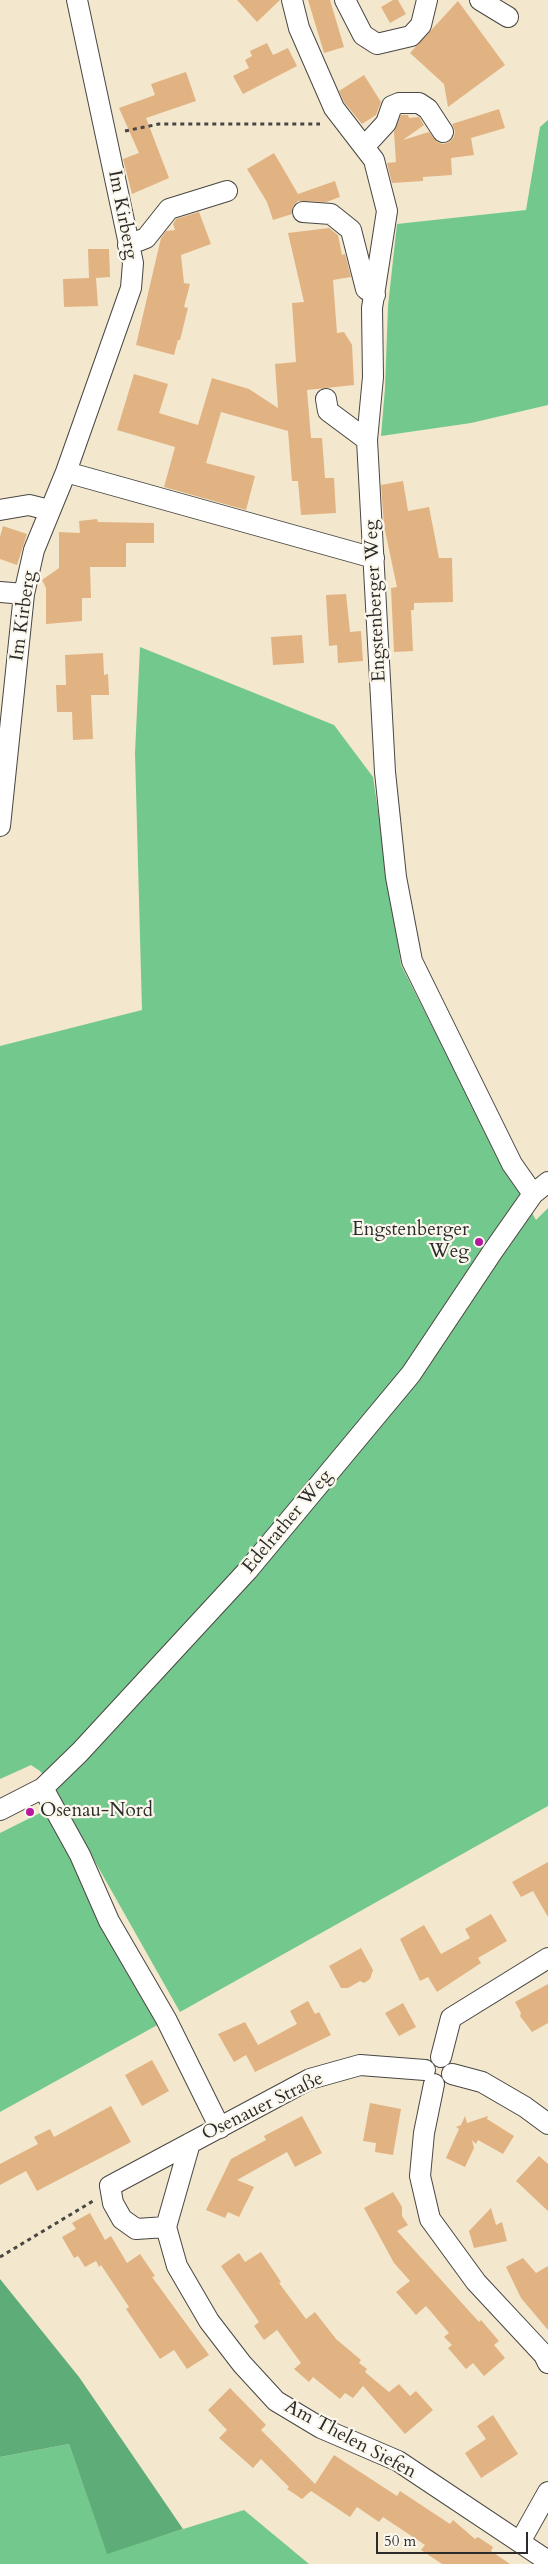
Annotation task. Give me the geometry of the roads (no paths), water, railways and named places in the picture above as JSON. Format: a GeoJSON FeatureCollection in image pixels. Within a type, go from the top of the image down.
{"type":"FeatureCollection","features":[{"type":"Feature","properties":{"kind":"street","name":"Im Kirberg"},"geometry":{"type":"LineString","coordinates":[[0,826],[24,594],[34,550],[66,472],[131,288],[133,263],[77,0]]}},
{"type":"Feature","properties":{"kind":"street","name":"Engstenberger Weg"},"geometry":{"type":"LineString","coordinates":[[292,0],[299,28],[334,108],[374,160],[387,211],[372,308],[373,377],[367,440],[386,772],[396,877],[412,961],[512,1164],[541,1188]]}},
{"type":"Feature","properties":{"kind":"street"},"geometry":{"type":"LineString","coordinates":[[345,0],[363,36],[377,44],[411,36],[421,25],[427,0]]}},
{"type":"Feature","properties":{"kind":"street"},"geometry":{"type":"LineString","coordinates":[[480,0],[508,17]]}},
{"type":"Feature","properties":{"kind":"street"},"geometry":{"type":"LineString","coordinates":[[364,147],[386,122],[392,106],[399,103],[419,103],[428,109],[443,132]]}},
{"type":"Feature","properties":{"kind":"street"},"geometry":{"type":"LineString","coordinates":[[128,245],[146,238],[169,209],[227,191]]}},
{"type":"Feature","properties":{"kind":"street"},"geometry":{"type":"LineString","coordinates":[[303,212],[331,214],[351,230],[366,289],[374,295]]}},
{"type":"Feature","properties":{"kind":"street"},"geometry":{"type":"LineString","coordinates":[[326,399],[328,411],[367,440]]}},
{"type":"Feature","properties":{"kind":"street"},"geometry":{"type":"LineString","coordinates":[[66,472],[374,558]]}},
{"type":"Feature","properties":{"kind":"street"},"geometry":{"type":"LineString","coordinates":[[0,510],[29,505],[49,510]]}},
{"type":"Feature","properties":{"kind":"street"},"geometry":{"type":"LineString","coordinates":[[0,592],[24,594]]}},
{"type":"Feature","properties":{"kind":"street","name":"Edelrather Weg"},"geometry":{"type":"LineString","coordinates":[[0,1810],[43,1788],[80,1752],[248,1570],[411,1374],[541,1188]]}},
{"type":"Feature","properties":{"kind":"street"},"geometry":{"type":"LineString","coordinates":[[43,1788],[80,1855],[109,1921],[166,2019],[220,2128]]}},
{"type":"Feature","properties":{"kind":"street"},"geometry":{"type":"LineString","coordinates":[[441,2057],[451,2018],[548,1958]]}},
{"type":"Feature","properties":{"kind":"street"},"geometry":{"type":"LineString","coordinates":[[430,2077],[446,2083],[452,2074],[449,2061],[441,2057],[430,2060],[420,2176],[430,2219],[476,2282],[544,2355],[548,2363]]}},
{"type":"Feature","properties":{"kind":"street","name":"Osenauer Straße"},"geometry":{"type":"LineString","coordinates":[[190,2143],[166,2227],[136,2229],[122,2220],[113,2204],[110,2186],[190,2143],[220,2128],[310,2079],[360,2065],[430,2077]]}},
{"type":"Feature","properties":{"kind":"street"},"geometry":{"type":"LineString","coordinates":[[452,2074],[482,2082],[525,2106],[548,2124]]}},
{"type":"Feature","properties":{"kind":"street","name":"Am Thelen Siefen"},"geometry":{"type":"LineString","coordinates":[[166,2227],[177,2266],[208,2321],[242,2364],[276,2401],[321,2428],[398,2461],[548,2561]]}},
{"type":"Feature","properties":{"kind":"street"},"geometry":{"type":"LineString","coordinates":[[520,2542],[548,2492]]}},
{"type":"Feature","properties":{"kind":"place","name":"Engstenberger Weg"},"geometry":{"type":"Point","coordinates":[479,1242]}},
{"type":"Feature","properties":{"kind":"place","name":"Osenau-Nord"},"geometry":{"type":"Point","coordinates":[30,1812]}}]}
